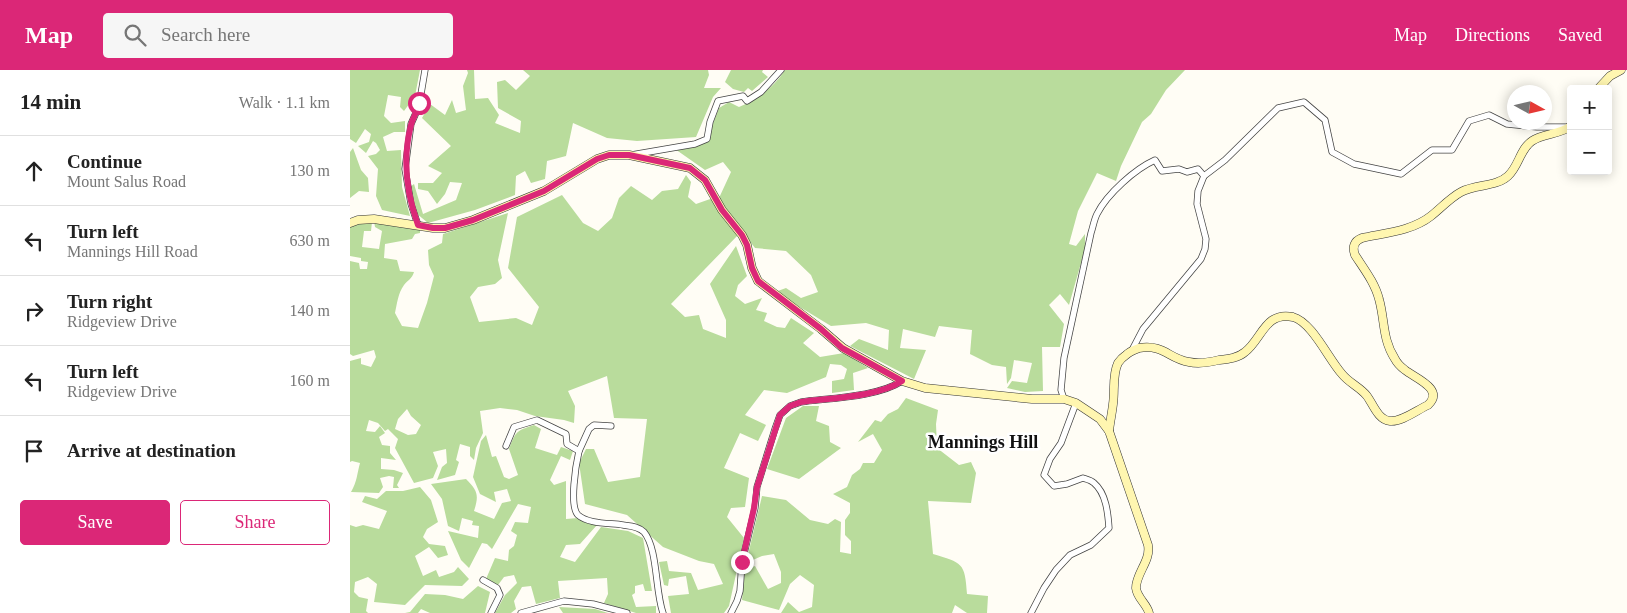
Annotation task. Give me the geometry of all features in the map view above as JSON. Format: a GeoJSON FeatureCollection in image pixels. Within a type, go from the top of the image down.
{"type":"FeatureCollection","features":[{"type":"Feature","properties":{"kind":"main road"},"geometry":{"type":"LineString","coordinates":[[1602,85],[1610,76],[1620,70]]}},
{"type":"Feature","properties":{"kind":"main road"},"geometry":{"type":"LineString","coordinates":[[1109,430],[1114,404],[1115,372],[1118,362],[1132,350],[1150,346],[1190,362],[1230,358],[1243,354],[1273,318],[1281,316],[1295,318],[1304,324],[1328,353],[1341,374],[1359,387],[1386,420],[1399,420],[1428,405],[1433,397],[1433,392],[1429,386],[1405,370],[1394,357],[1384,334],[1379,296],[1355,255],[1353,250],[1354,244],[1362,238],[1401,230],[1418,224],[1461,192],[1498,182],[1507,177],[1514,169],[1522,151],[1532,141],[1563,132],[1567,129]]}},
{"type":"Feature","properties":{"kind":"main road"},"geometry":{"type":"LineString","coordinates":[[350,223],[358,220],[374,219],[433,228],[445,228],[473,220],[544,191],[597,159],[609,155],[629,155],[690,168],[705,180],[722,210],[742,235],[758,281],[821,329],[842,348],[902,381],[925,388],[1032,399],[1064,399],[1076,403],[1100,419],[1109,430],[1148,545],[1149,552],[1136,585],[1137,594],[1149,613]]}},
{"type":"Feature","properties":{"kind":"street"},"geometry":{"type":"LineString","coordinates":[[418,225],[411,204],[405,169],[411,124],[419,106],[425,70]]}},
{"type":"Feature","properties":{"kind":"street"},"geometry":{"type":"LineString","coordinates":[[629,155],[649,150],[694,144],[707,139],[710,122],[718,101],[743,96],[748,101],[761,92],[781,70]]}},
{"type":"Feature","properties":{"kind":"street"},"geometry":{"type":"LineString","coordinates":[[1132,350],[1143,329],[1201,258],[1205,249],[1206,239],[1197,204],[1198,191],[1204,176],[1224,160],[1278,108],[1304,102],[1326,120],[1332,152],[1354,164],[1401,174],[1432,150],[1452,150],[1469,121],[1482,117],[1489,116],[1507,124],[1567,128]]}},
{"type":"Feature","properties":{"kind":"street"},"geometry":{"type":"LineString","coordinates":[[1064,399],[1061,390],[1064,358],[1091,233],[1104,202],[1135,172],[1155,160],[1162,171],[1179,169],[1187,172],[1198,169],[1204,176]]}},
{"type":"Feature","properties":{"kind":"street"},"geometry":{"type":"LineString","coordinates":[[731,613],[738,596],[742,562],[757,487],[780,415],[790,406],[801,402],[880,391],[895,386],[902,381]]}},
{"type":"Feature","properties":{"kind":"street"},"geometry":{"type":"LineString","coordinates":[[1031,613],[1056,570],[1070,555],[1091,545],[1109,528],[1104,498],[1094,483],[1082,478],[1068,484],[1054,486],[1044,475],[1050,459],[1061,443],[1076,403]]}},
{"type":"Feature","properties":{"kind":"street"},"geometry":{"type":"LineString","coordinates":[[506,446],[514,427],[537,420],[566,434],[567,444],[579,451]]}},
{"type":"Feature","properties":{"kind":"street"},"geometry":{"type":"LineString","coordinates":[[611,426],[594,425],[589,429],[579,451],[575,472],[575,510],[579,516],[589,520],[636,526],[642,530],[652,549],[663,613]]}},
{"type":"Feature","properties":{"kind":"street"},"geometry":{"type":"LineString","coordinates":[[483,580],[497,588],[500,595],[491,613]]}},
{"type":"Feature","properties":{"kind":"street"},"geometry":{"type":"LineString","coordinates":[[521,613],[564,601],[593,604],[627,613]]}},
{"type":"Feature","properties":{"kind":"green space"},"geometry":{"type":"Polygon","coordinates":[[[350,70],[420,70],[415,96],[404,111],[400,107],[401,97],[388,95],[384,116],[391,123],[405,121],[405,132],[394,132],[383,137],[387,151],[401,150],[402,187],[410,216],[382,210],[376,196],[378,169],[368,156],[376,154],[380,150],[373,141],[366,153],[358,146],[369,142],[371,134],[365,129],[356,143],[350,139],[350,70]]]}},
{"type":"Feature","properties":{"kind":"green space"},"geometry":{"type":"Polygon","coordinates":[[[467,70],[474,70],[475,99],[488,98],[499,115],[495,123],[520,133],[521,121],[498,108],[497,82],[505,80],[516,90],[530,76],[523,70],[708,70],[709,75],[704,88],[721,88],[713,97],[696,137],[637,141],[607,138],[573,123],[566,156],[547,161],[545,179],[531,183],[525,171],[516,176],[515,195],[475,210],[428,223],[416,213],[410,187],[414,184],[423,214],[456,200],[462,183],[450,182],[445,194],[437,204],[428,191],[418,189],[418,183],[433,183],[442,173],[428,166],[451,146],[422,118],[430,104],[445,115],[452,100],[456,113],[466,110],[463,86],[468,73],[467,70]]]}},
{"type":"Feature","properties":{"kind":"green space"},"geometry":{"type":"Polygon","coordinates":[[[731,70],[763,70],[762,72],[768,77],[752,91],[748,88],[744,92],[733,89],[725,82],[731,70]]]}},
{"type":"Feature","properties":{"kind":"green space"},"geometry":{"type":"Polygon","coordinates":[[[785,70],[1185,70],[1166,90],[1151,114],[1142,122],[1116,181],[1097,173],[1078,211],[1069,244],[1076,246],[1085,234],[1085,249],[1069,305],[1060,294],[1049,305],[1064,324],[1060,347],[1042,347],[1043,391],[1025,392],[1007,388],[1012,381],[1027,383],[1032,363],[1014,360],[1011,378],[1007,384],[1006,367],[992,365],[970,354],[972,330],[939,326],[935,337],[903,329],[900,348],[926,350],[914,379],[850,346],[859,339],[888,350],[889,330],[866,323],[831,326],[775,292],[786,288],[801,298],[818,292],[811,275],[786,251],[755,248],[721,204],[719,198],[731,172],[723,162],[705,170],[675,149],[707,139],[719,108],[729,102],[739,107],[753,100],[771,87],[785,70]]]}},
{"type":"Feature","properties":{"kind":"green space"},"geometry":{"type":"Polygon","coordinates":[[[353,148],[361,170],[368,178],[369,192],[359,191],[350,198],[350,152],[353,148]]]}},
{"type":"Feature","properties":{"kind":"green space"},"geometry":{"type":"Polygon","coordinates":[[[686,175],[691,182],[688,197],[696,204],[713,198],[739,234],[671,304],[685,317],[699,315],[703,329],[726,338],[726,320],[710,284],[736,246],[747,276],[738,285],[735,296],[745,304],[762,298],[756,310],[767,313],[764,321],[777,327],[785,328],[791,318],[814,333],[803,343],[820,357],[844,353],[868,368],[853,373],[854,390],[832,393],[832,381],[844,379],[847,369],[841,365],[830,364],[826,377],[787,393],[764,390],[745,415],[766,425],[758,441],[740,433],[724,468],[749,478],[745,507],[731,508],[727,517],[744,538],[729,606],[724,613],[671,613],[668,596],[689,594],[686,576],[669,579],[668,586],[664,585],[659,562],[667,561],[669,571],[691,573],[698,590],[723,584],[714,564],[699,561],[663,547],[627,515],[585,504],[579,463],[586,449],[594,449],[608,482],[640,477],[647,419],[614,418],[607,376],[568,391],[575,406],[574,423],[535,416],[517,410],[500,408],[480,411],[483,433],[476,448],[474,460],[470,456],[470,447],[460,444],[456,460],[459,462],[455,475],[437,480],[442,467],[447,463],[446,449],[433,452],[438,466],[433,478],[414,483],[395,448],[398,439],[388,429],[385,431],[378,423],[369,420],[366,431],[375,432],[380,426],[385,433],[379,437],[382,445],[390,446],[390,453],[396,460],[381,458],[381,469],[403,473],[397,485],[399,488],[393,488],[394,477],[389,476],[380,478],[383,487],[379,493],[351,492],[356,481],[360,463],[350,462],[350,361],[361,358],[361,364],[371,367],[376,357],[374,350],[353,356],[350,354],[350,261],[359,263],[360,269],[367,269],[368,262],[361,261],[361,258],[350,256],[350,226],[372,222],[371,231],[364,231],[362,247],[379,249],[382,231],[375,227],[374,221],[420,230],[420,233],[415,234],[412,239],[385,244],[384,258],[397,260],[400,271],[414,272],[400,291],[395,313],[402,326],[418,328],[434,276],[429,265],[428,250],[442,243],[443,234],[508,213],[498,260],[502,278],[495,284],[478,287],[470,297],[479,322],[516,318],[532,325],[539,307],[508,268],[517,217],[562,195],[583,223],[598,231],[612,218],[619,198],[631,186],[652,200],[662,191],[678,189],[686,175]],[[407,409],[398,419],[395,429],[408,435],[416,434],[421,425],[411,416],[407,409]]]}},
{"type":"Feature","properties":{"kind":"green space"},"geometry":{"type":"Polygon","coordinates":[[[906,398],[938,410],[936,424],[937,448],[959,465],[971,462],[976,473],[971,503],[928,501],[933,554],[960,565],[965,576],[967,594],[988,596],[987,613],[967,613],[955,605],[952,613],[781,613],[788,602],[799,612],[812,607],[814,585],[800,575],[790,584],[779,610],[742,600],[745,569],[755,566],[768,589],[781,583],[781,572],[774,554],[762,556],[746,563],[762,496],[786,500],[810,520],[828,524],[835,519],[841,522],[840,552],[851,554],[851,541],[845,535],[845,520],[850,513],[850,503],[833,494],[847,487],[852,475],[860,469],[863,463],[874,463],[882,450],[873,434],[858,442],[875,420],[881,422],[888,414],[898,409],[906,398]]]}},
{"type":"Feature","properties":{"kind":"green space"},"geometry":{"type":"Polygon","coordinates":[[[803,406],[819,406],[816,421],[829,426],[830,442],[841,448],[799,479],[767,469],[786,418],[803,406]]]}},
{"type":"Feature","properties":{"kind":"green space"},"geometry":{"type":"Polygon","coordinates":[[[534,425],[541,429],[535,448],[557,455],[561,447],[573,451],[570,460],[561,456],[550,480],[554,485],[566,481],[566,519],[578,518],[597,525],[580,544],[566,545],[560,557],[575,562],[601,527],[628,531],[643,538],[652,591],[645,591],[643,584],[635,586],[635,593],[632,595],[636,607],[656,606],[656,613],[636,613],[604,603],[608,594],[607,578],[558,581],[560,598],[536,604],[531,586],[522,587],[514,601],[516,609],[511,613],[495,613],[505,595],[517,583],[514,575],[504,577],[498,585],[486,579],[495,558],[508,561],[509,550],[514,546],[517,535],[511,531],[515,522],[528,523],[531,507],[518,504],[492,549],[487,544],[482,543],[469,568],[461,560],[448,531],[478,538],[479,526],[472,525],[473,521],[462,518],[459,531],[448,526],[442,499],[431,484],[466,479],[476,494],[477,501],[474,511],[494,519],[502,503],[511,501],[507,489],[494,492],[496,502],[480,494],[473,477],[481,441],[486,435],[492,457],[496,456],[504,477],[509,479],[518,475],[509,449],[513,438],[520,430],[534,425]]]}},
{"type":"Feature","properties":{"kind":"green space"},"geometry":{"type":"Polygon","coordinates":[[[420,487],[431,500],[438,522],[427,529],[423,537],[429,544],[445,546],[448,555],[438,558],[429,547],[415,556],[423,576],[436,570],[439,577],[454,572],[458,567],[469,579],[462,586],[425,585],[405,605],[374,602],[377,584],[368,577],[355,582],[354,592],[359,597],[368,599],[366,611],[368,613],[350,613],[350,525],[356,527],[363,525],[379,529],[387,511],[362,502],[365,496],[377,499],[386,491],[403,491],[420,487]]]}},
{"type":"Feature","properties":{"kind":"green space"},"geometry":{"type":"Polygon","coordinates":[[[478,586],[490,592],[485,613],[430,613],[421,609],[418,613],[405,613],[410,612],[425,594],[445,595],[463,599],[478,586]]]}},
{"type":"Feature","properties":{"kind":"green space"},"geometry":{"type":"Polygon","coordinates":[[[559,607],[595,609],[608,613],[563,613],[559,607]]]}},
{"type":"Feature","properties":{"kind":"district","name":"Mannings Hill"},"geometry":{"type":"Point","coordinates":[983,442]}},
{"type":"Feature","properties":{"kind":"route"},"geometry":{"type":"LineString","coordinates":[[419,103],[411,124],[405,169],[406,183],[418,225],[445,228],[473,220],[544,191],[597,159],[609,155],[629,155],[690,168],[705,180],[722,210],[742,235],[758,281],[821,329],[842,348],[902,381],[895,386],[880,391],[801,402],[790,406],[780,415],[757,487],[742,562]]}}]}
